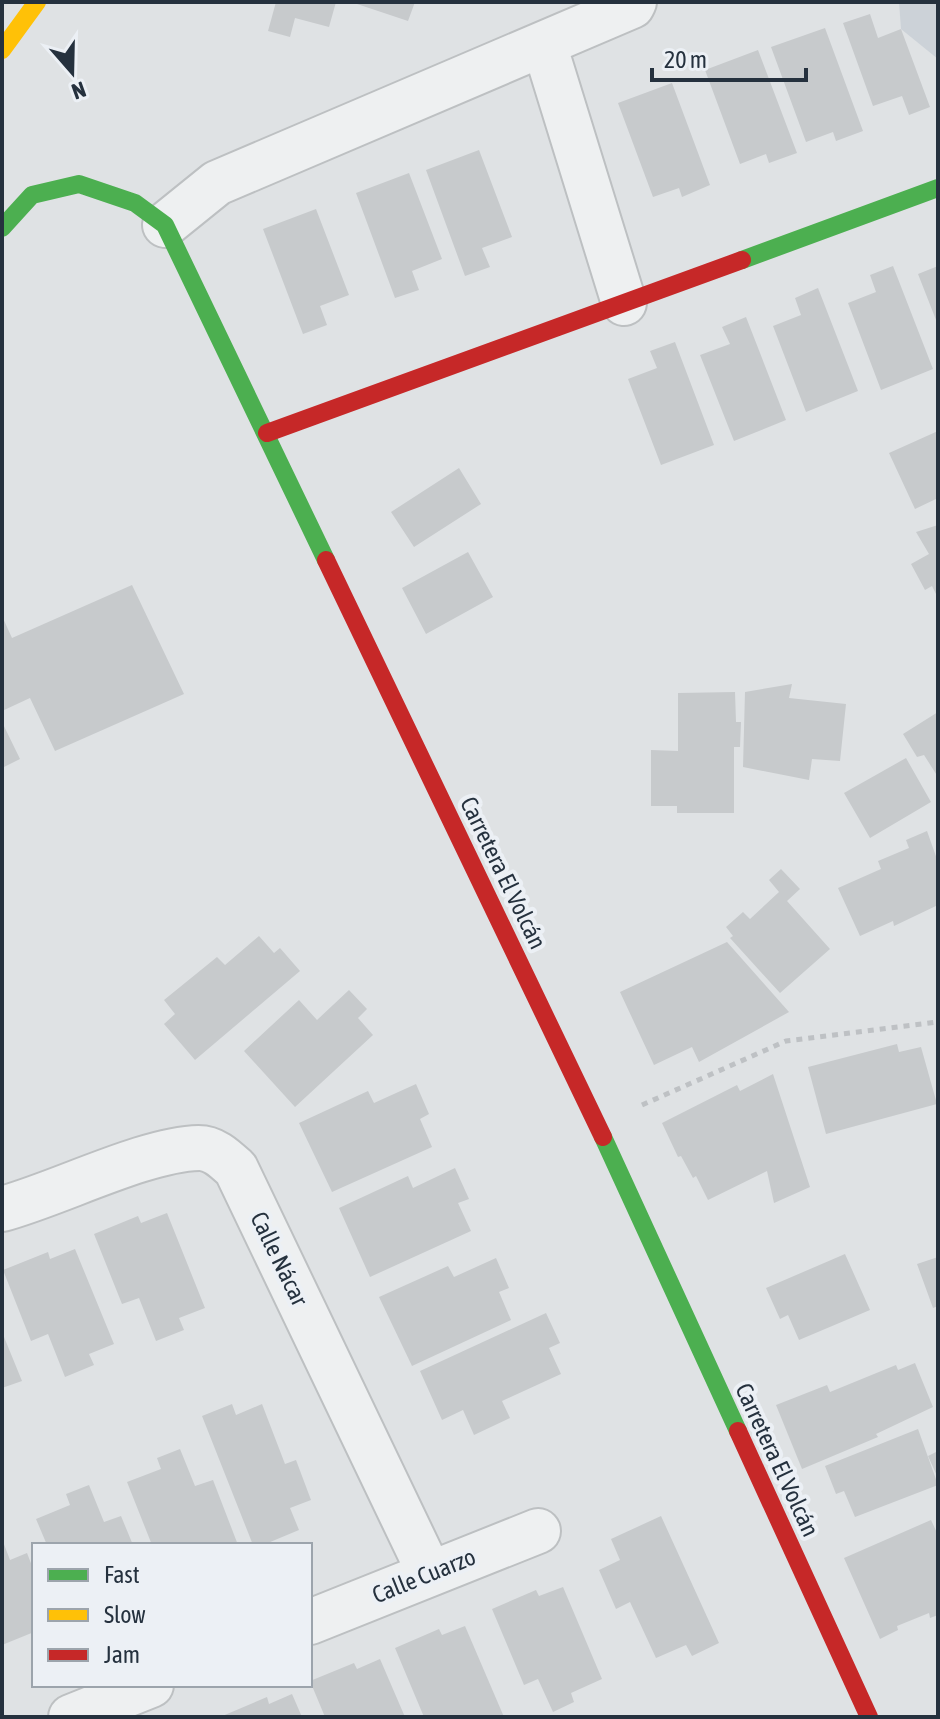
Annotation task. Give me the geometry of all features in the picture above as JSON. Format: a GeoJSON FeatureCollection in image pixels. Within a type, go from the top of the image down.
{"type":"FeatureCollection","features":[{"type":"Feature","properties":{"kind":"street"},"geometry":{"type":"LineString","coordinates":[[2,50],[37,2]]}},
{"type":"Feature","properties":{"kind":"street"},"geometry":{"type":"LineString","coordinates":[[165,225],[217,183],[632,6],[634,2]]}},
{"type":"Feature","properties":{"kind":"street"},"geometry":{"type":"LineString","coordinates":[[544,44],[624,303]]}},
{"type":"Feature","properties":{"kind":"street","name":"Carretera El Volcán"},"geometry":{"type":"LineString","coordinates":[[2,228],[32,195],[79,184],[135,203],[165,225],[597,1125],[869,1717]]}},
{"type":"Feature","properties":{"kind":"street"},"geometry":{"type":"LineString","coordinates":[[267,433],[938,188]]}},
{"type":"Feature","properties":{"kind":"street","name":"Calle Nácar"},"geometry":{"type":"LineString","coordinates":[[2,1209],[160,1155],[201,1148],[218,1153],[236,1169],[430,1574]]}},
{"type":"Feature","properties":{"kind":"street","name":"Calle Cuarzo"},"geometry":{"type":"LineString","coordinates":[[312,1621],[538,1531]]}},
{"type":"Feature","properties":{"kind":"street"},"geometry":{"type":"LineString","coordinates":[[71,1717],[146,1687]]}},
{"type":"Feature","properties":{"kind":"path"},"geometry":{"type":"LineString","coordinates":[[597,1125],[786,1041],[938,1022]]}},
{"type":"Feature","properties":{"kind":"shaded area"},"geometry":{"type":"Polygon","coordinates":[[[899,2],[938,2],[938,59],[901,29],[899,2]]]}},
{"type":"Feature","properties":{"kind":"building"},"geometry":{"type":"Polygon","coordinates":[[[276,2],[336,2],[329,27],[295,18],[290,37],[268,31],[276,2]]]}},
{"type":"Feature","properties":{"kind":"building"},"geometry":{"type":"Polygon","coordinates":[[[351,2],[415,2],[408,21],[351,2]]]}},
{"type":"Feature","properties":{"kind":"building"},"geometry":{"type":"Polygon","coordinates":[[[870,14],[878,38],[901,29],[930,107],[909,115],[902,96],[873,106],[843,23],[870,14]]]}},
{"type":"Feature","properties":{"kind":"building"},"geometry":{"type":"Polygon","coordinates":[[[825,28],[863,131],[836,141],[833,132],[806,142],[771,47],[825,28]]]}},
{"type":"Feature","properties":{"kind":"building"},"geometry":{"type":"Polygon","coordinates":[[[758,50],[797,153],[769,163],[766,154],[740,164],[705,70],[758,50]]]}},
{"type":"Feature","properties":{"kind":"building"},"geometry":{"type":"Polygon","coordinates":[[[672,83],[710,185],[682,197],[679,188],[653,197],[618,103],[672,83]]]}},
{"type":"Feature","properties":{"kind":"building"},"geometry":{"type":"Polygon","coordinates":[[[479,150],[512,237],[482,248],[490,267],[465,276],[426,170],[479,150]]]}},
{"type":"Feature","properties":{"kind":"building"},"geometry":{"type":"Polygon","coordinates":[[[409,173],[442,259],[412,271],[419,290],[395,298],[356,193],[409,173]]]}},
{"type":"Feature","properties":{"kind":"building"},"geometry":{"type":"Polygon","coordinates":[[[316,209],[349,295],[320,306],[327,325],[303,334],[263,229],[316,209]]]}},
{"type":"Feature","properties":{"kind":"building"},"geometry":{"type":"Polygon","coordinates":[[[893,266],[933,369],[881,390],[848,303],[876,292],[870,275],[893,266]]]}},
{"type":"Feature","properties":{"kind":"building"},"geometry":{"type":"Polygon","coordinates":[[[938,266],[938,325],[918,274],[938,266]]]}},
{"type":"Feature","properties":{"kind":"building"},"geometry":{"type":"Polygon","coordinates":[[[818,288],[858,391],[806,412],[773,326],[801,315],[795,298],[818,288]]]}},
{"type":"Feature","properties":{"kind":"building"},"geometry":{"type":"Polygon","coordinates":[[[746,317],[786,420],[734,441],[700,355],[730,344],[722,327],[746,317]]]}},
{"type":"Feature","properties":{"kind":"building"},"geometry":{"type":"Polygon","coordinates":[[[675,342],[714,445],[661,465],[628,379],[657,368],[650,351],[675,342]]]}},
{"type":"Feature","properties":{"kind":"building"},"geometry":{"type":"Polygon","coordinates":[[[938,431],[938,498],[915,509],[889,453],[938,431]]]}},
{"type":"Feature","properties":{"kind":"building"},"geometry":{"type":"Polygon","coordinates":[[[459,468],[481,504],[414,547],[391,512],[459,468]]]}},
{"type":"Feature","properties":{"kind":"building"},"geometry":{"type":"Polygon","coordinates":[[[938,525],[938,598],[932,586],[925,590],[911,564],[929,554],[916,532],[938,525]]]}},
{"type":"Feature","properties":{"kind":"building"},"geometry":{"type":"Polygon","coordinates":[[[468,552],[493,597],[426,634],[402,588],[468,552]]]}},
{"type":"Feature","properties":{"kind":"building"},"geometry":{"type":"Polygon","coordinates":[[[132,585],[184,694],[55,751],[30,698],[2,711],[2,616],[12,638],[132,585]]]}},
{"type":"Feature","properties":{"kind":"building"},"geometry":{"type":"Polygon","coordinates":[[[792,684],[789,698],[846,704],[840,761],[812,759],[809,780],[743,767],[745,692],[792,684]]]}},
{"type":"Feature","properties":{"kind":"building"},"geometry":{"type":"Polygon","coordinates":[[[735,692],[736,722],[741,722],[740,747],[734,747],[734,813],[677,813],[677,806],[651,806],[651,750],[678,751],[678,693],[735,692]]]}},
{"type":"Feature","properties":{"kind":"building"},"geometry":{"type":"Polygon","coordinates":[[[938,712],[938,777],[924,755],[917,757],[903,734],[938,712]]]}},
{"type":"Feature","properties":{"kind":"building"},"geometry":{"type":"Polygon","coordinates":[[[2,722],[20,759],[2,768],[2,722]]]}},
{"type":"Feature","properties":{"kind":"building"},"geometry":{"type":"Polygon","coordinates":[[[906,758],[931,802],[870,838],[844,793],[906,758]]]}},
{"type":"Feature","properties":{"kind":"building"},"geometry":{"type":"Polygon","coordinates":[[[927,831],[938,862],[938,905],[894,926],[893,921],[860,936],[838,888],[881,869],[878,861],[909,848],[906,840],[927,831]]]}},
{"type":"Feature","properties":{"kind":"building"},"geometry":{"type":"Polygon","coordinates":[[[781,869],[800,889],[787,901],[830,949],[780,993],[730,938],[733,936],[726,927],[743,912],[750,919],[779,892],[769,880],[781,869]]]}},
{"type":"Feature","properties":{"kind":"building"},"geometry":{"type":"Polygon","coordinates":[[[259,936],[274,953],[280,948],[300,971],[195,1060],[164,1024],[175,1014],[164,1000],[217,957],[225,965],[259,936]]]}},
{"type":"Feature","properties":{"kind":"building"},"geometry":{"type":"Polygon","coordinates":[[[727,942],[789,1012],[699,1062],[692,1047],[654,1065],[620,992],[727,942]]]}},
{"type":"Feature","properties":{"kind":"building"},"geometry":{"type":"Polygon","coordinates":[[[349,990],[367,1009],[358,1018],[373,1035],[295,1107],[244,1051],[299,1000],[317,1020],[349,990]]]}},
{"type":"Feature","properties":{"kind":"building"},"geometry":{"type":"Polygon","coordinates":[[[897,1044],[899,1052],[921,1047],[937,1104],[826,1134],[808,1067],[897,1044]]]}},
{"type":"Feature","properties":{"kind":"building"},"geometry":{"type":"Polygon","coordinates":[[[773,1074],[810,1187],[774,1203],[767,1171],[708,1200],[696,1176],[693,1178],[681,1156],[678,1157],[662,1123],[737,1085],[740,1091],[773,1074]]]}},
{"type":"Feature","properties":{"kind":"building"},"geometry":{"type":"Polygon","coordinates":[[[416,1084],[429,1114],[420,1119],[432,1147],[332,1192],[299,1123],[368,1091],[374,1103],[416,1084]]]}},
{"type":"Feature","properties":{"kind":"building"},"geometry":{"type":"Polygon","coordinates":[[[455,1168],[469,1199],[458,1203],[471,1231],[370,1277],[339,1208],[408,1176],[413,1188],[455,1168]]]}},
{"type":"Feature","properties":{"kind":"building"},"geometry":{"type":"Polygon","coordinates":[[[167,1213],[205,1308],[179,1318],[184,1330],[156,1341],[139,1298],[122,1304],[94,1234],[138,1216],[141,1223],[167,1213]]]}},
{"type":"Feature","properties":{"kind":"building"},"geometry":{"type":"Polygon","coordinates":[[[75,1249],[114,1344],[89,1354],[94,1365],[65,1377],[48,1334],[31,1341],[3,1270],[48,1252],[50,1259],[75,1249]]]}},
{"type":"Feature","properties":{"kind":"building"},"geometry":{"type":"Polygon","coordinates":[[[845,1254],[870,1310],[799,1340],[788,1315],[780,1319],[766,1288],[845,1254]]]}},
{"type":"Feature","properties":{"kind":"building"},"geometry":{"type":"Polygon","coordinates":[[[938,1257],[938,1306],[933,1308],[917,1264],[938,1257]]]}},
{"type":"Feature","properties":{"kind":"building"},"geometry":{"type":"Polygon","coordinates":[[[496,1258],[509,1288],[499,1292],[511,1320],[412,1366],[379,1297],[448,1266],[454,1277],[496,1258]]]}},
{"type":"Feature","properties":{"kind":"building"},"geometry":{"type":"Polygon","coordinates":[[[546,1313],[560,1343],[549,1348],[561,1374],[502,1401],[510,1418],[474,1435],[463,1410],[442,1420],[420,1371],[546,1313]]]}},
{"type":"Feature","properties":{"kind":"building"},"geometry":{"type":"Polygon","coordinates":[[[2,1332],[22,1381],[2,1388],[2,1332]]]}},
{"type":"Feature","properties":{"kind":"building"},"geometry":{"type":"Polygon","coordinates":[[[915,1363],[933,1407],[876,1434],[878,1437],[802,1469],[776,1405],[827,1385],[830,1392],[896,1365],[898,1370],[915,1363]]]}},
{"type":"Feature","properties":{"kind":"building"},"geometry":{"type":"Polygon","coordinates":[[[232,1404],[236,1415],[262,1404],[285,1464],[296,1460],[311,1500],[290,1508],[299,1530],[268,1543],[252,1543],[202,1416],[232,1404]]]}},
{"type":"Feature","properties":{"kind":"building"},"geometry":{"type":"Polygon","coordinates":[[[918,1429],[938,1485],[855,1517],[844,1491],[836,1494],[825,1466],[918,1429]]]}},
{"type":"Feature","properties":{"kind":"building"},"geometry":{"type":"Polygon","coordinates":[[[180,1449],[195,1486],[213,1480],[237,1543],[151,1543],[127,1482],[161,1469],[157,1458],[180,1449]]]}},
{"type":"Feature","properties":{"kind":"building"},"geometry":{"type":"Polygon","coordinates":[[[938,1451],[938,1478],[928,1456],[938,1451]]]}},
{"type":"Feature","properties":{"kind":"building"},"geometry":{"type":"Polygon","coordinates":[[[89,1485],[104,1522],[121,1516],[132,1543],[46,1543],[36,1519],[70,1505],[66,1494],[89,1485]]]}},
{"type":"Feature","properties":{"kind":"building"},"geometry":{"type":"Polygon","coordinates":[[[661,1516],[719,1643],[692,1656],[686,1645],[656,1658],[630,1602],[616,1609],[599,1570],[620,1560],[611,1539],[661,1516]]]}},
{"type":"Feature","properties":{"kind":"building"},"geometry":{"type":"Polygon","coordinates":[[[931,1520],[938,1535],[938,1615],[930,1618],[929,1613],[897,1626],[898,1630],[880,1639],[844,1558],[931,1520]]]}},
{"type":"Feature","properties":{"kind":"building"},"geometry":{"type":"Polygon","coordinates":[[[2,1539],[10,1560],[27,1553],[32,1566],[32,1633],[2,1645],[2,1539]]]}},
{"type":"Feature","properties":{"kind":"building"},"geometry":{"type":"Polygon","coordinates":[[[563,1587],[602,1679],[571,1693],[574,1702],[553,1712],[538,1679],[524,1685],[492,1609],[536,1590],[539,1596],[563,1587]]]}},
{"type":"Feature","properties":{"kind":"building"},"geometry":{"type":"Polygon","coordinates":[[[465,1626],[504,1717],[424,1717],[395,1648],[439,1629],[442,1635],[465,1626]]]}},
{"type":"Feature","properties":{"kind":"building"},"geometry":{"type":"Polygon","coordinates":[[[380,1659],[405,1717],[325,1717],[312,1680],[354,1663],[357,1669],[380,1659]]]}},
{"type":"Feature","properties":{"kind":"building"},"geometry":{"type":"Polygon","coordinates":[[[292,1694],[302,1717],[220,1717],[267,1697],[269,1704],[292,1694]]]}},
{"type":"Feature","properties":{"kind":"traffic: fast"},"geometry":{"type":"LineString","coordinates":[[2,228],[32,195],[79,184],[135,203],[165,225],[326,560]]}},
{"type":"Feature","properties":{"kind":"traffic: fast"},"geometry":{"type":"LineString","coordinates":[[742,260],[938,188]]}},
{"type":"Feature","properties":{"kind":"traffic: fast"},"geometry":{"type":"LineString","coordinates":[[603,1137],[738,1431]]}},
{"type":"Feature","properties":{"kind":"traffic: slow"},"geometry":{"type":"LineString","coordinates":[[2,50],[37,2]]}},
{"type":"Feature","properties":{"kind":"traffic: jam"},"geometry":{"type":"LineString","coordinates":[[267,433],[742,260]]}},
{"type":"Feature","properties":{"kind":"traffic: jam"},"geometry":{"type":"LineString","coordinates":[[326,560],[603,1137]]}},
{"type":"Feature","properties":{"kind":"traffic: jam"},"geometry":{"type":"LineString","coordinates":[[738,1431],[869,1717]]}}]}
